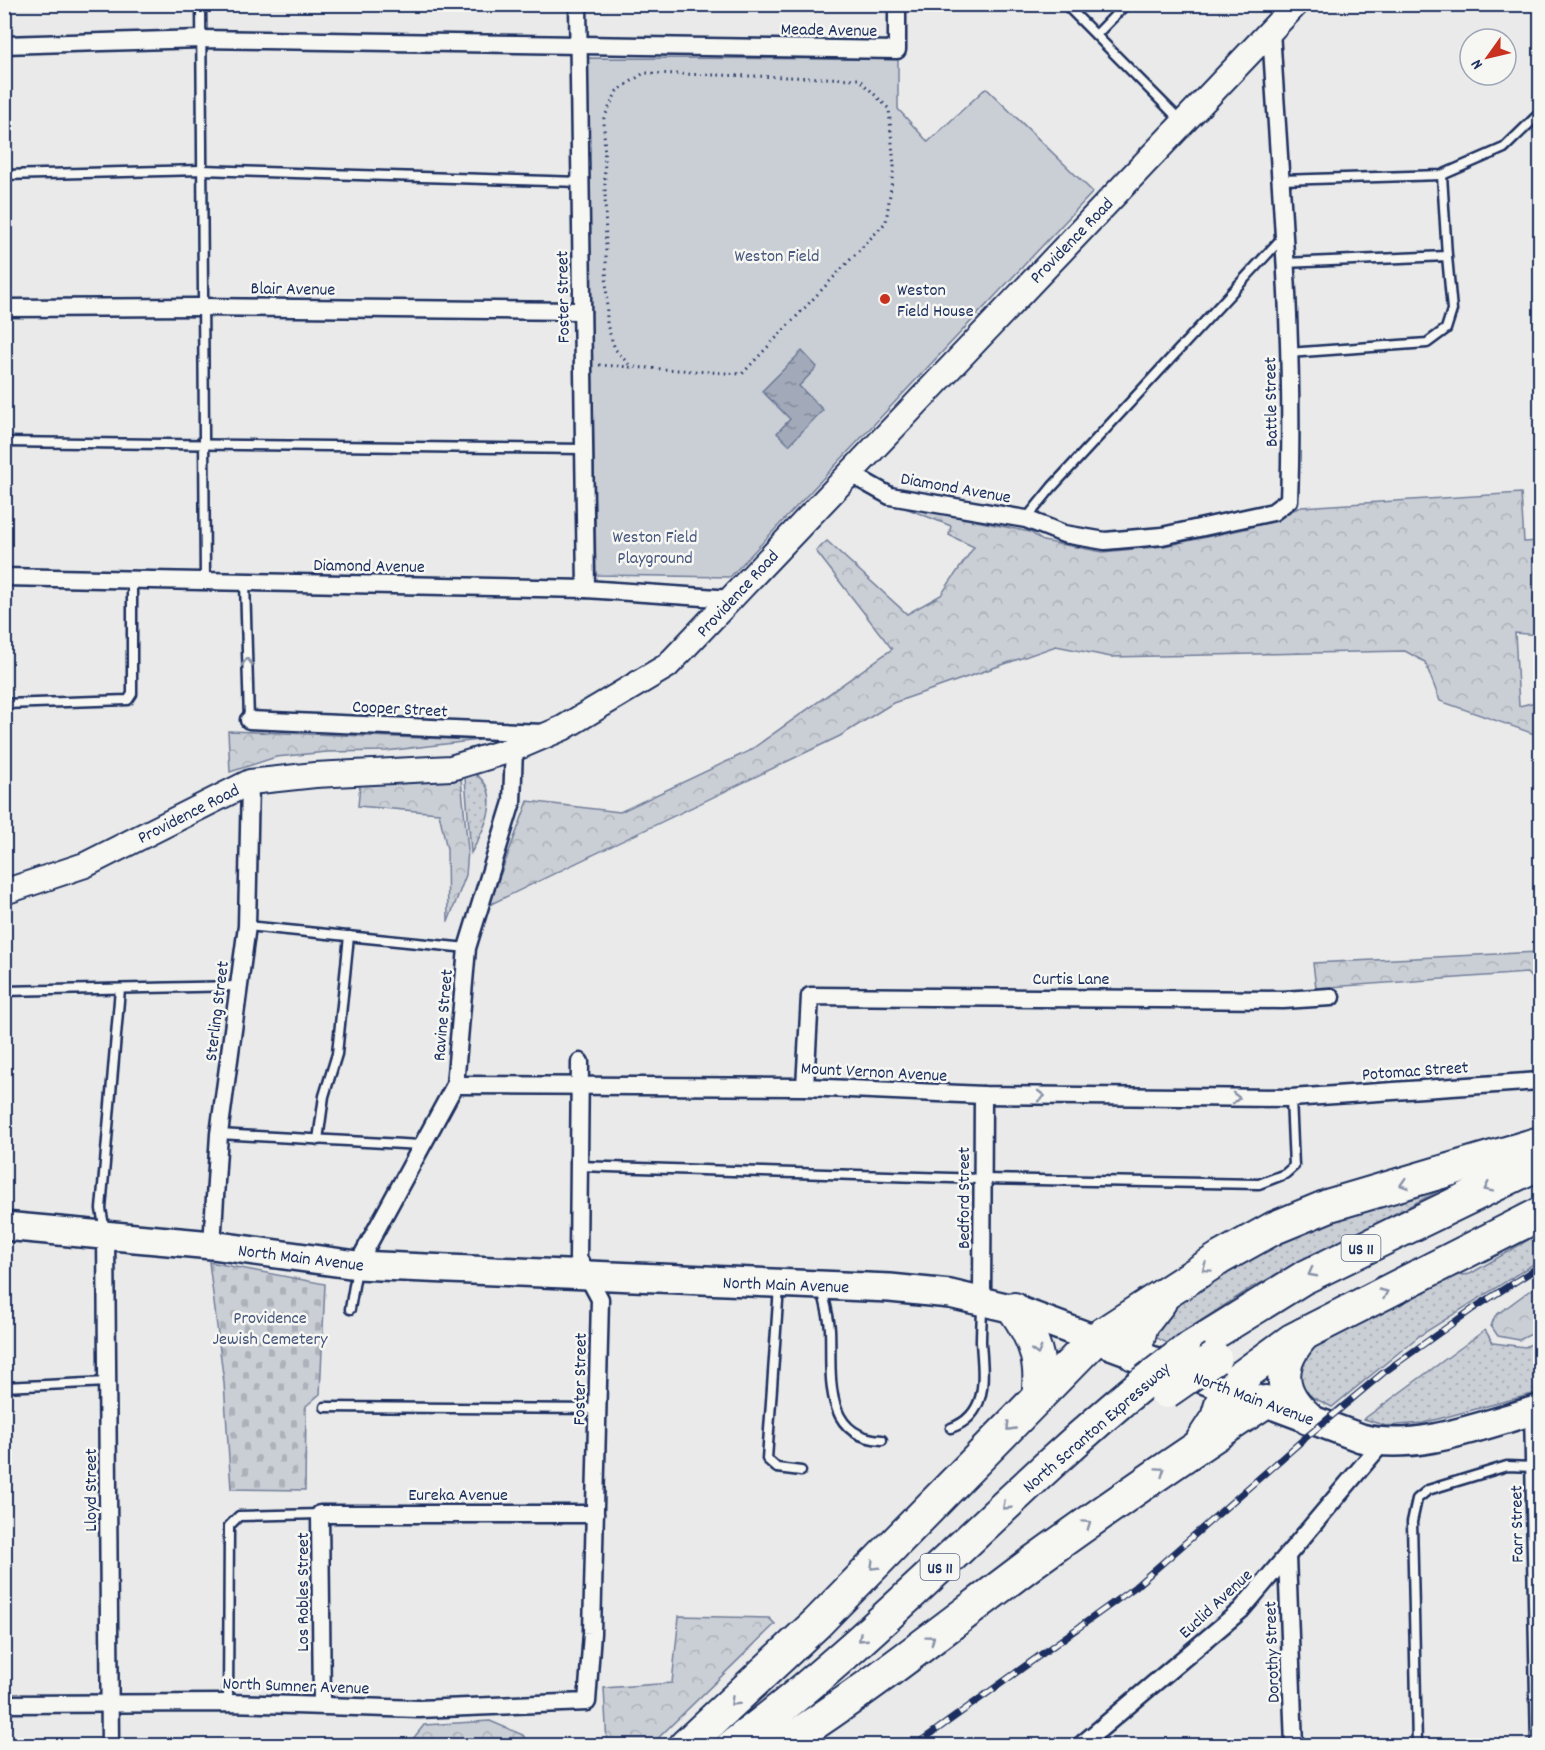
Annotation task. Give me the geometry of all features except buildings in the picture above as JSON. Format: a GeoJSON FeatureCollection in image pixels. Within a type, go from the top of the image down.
{"type":"FeatureCollection","features":[{"type":"Feature","properties":{"kind":"highway"},"geometry":{"type":"LineString","coordinates":[[685,1746],[817,1623],[1095,1340],[1247,1242],[1302,1215],[1540,1143]]}},
{"type":"Feature","properties":{"kind":"highway","name":"North Scranton Expressway"},"geometry":{"type":"LineString","coordinates":[[1202,1353],[1303,1278],[1540,1163]]}},
{"type":"Feature","properties":{"kind":"highway","name":"North Scranton Expressway"},"geometry":{"type":"LineString","coordinates":[[732,1746],[850,1649],[1148,1376],[1275,1319],[1351,1277],[1540,1186]]}},
{"type":"Feature","properties":{"kind":"highway"},"geometry":{"type":"LineString","coordinates":[[1187,1452],[1212,1428],[1226,1388],[1308,1330],[1433,1270],[1540,1214]]}},
{"type":"Feature","properties":{"kind":"highway"},"geometry":{"type":"LineString","coordinates":[[1148,1376],[1147,1316],[1167,1295]]}},
{"type":"Feature","properties":{"kind":"highway"},"geometry":{"type":"LineString","coordinates":[[1014,1310],[1027,1328],[1038,1354],[1040,1374],[1038,1398]]}},
{"type":"Feature","properties":{"kind":"highway"},"geometry":{"type":"LineString","coordinates":[[1308,1330],[1291,1350],[1284,1370],[1287,1392],[1308,1418]]}},
{"type":"Feature","properties":{"kind":"highway","name":"North Scranton Expressway"},"geometry":{"type":"LineString","coordinates":[[768,1746],[865,1665],[1093,1454],[1148,1376]]}},
{"type":"Feature","properties":{"kind":"highway"},"geometry":{"type":"LineString","coordinates":[[780,1746],[840,1707],[1035,1561],[1187,1452],[1265,1402]]}},
{"type":"Feature","properties":{"kind":"main road","name":"Providence Road"},"geometry":{"type":"LineString","coordinates":[[4,892],[85,865],[250,782],[315,775],[451,768],[514,749],[550,734],[667,666],[1296,4]]}},
{"type":"Feature","properties":{"kind":"main road","name":"North Main Avenue"},"geometry":{"type":"LineString","coordinates":[[4,1226],[212,1245],[357,1265],[920,1290],[982,1300],[1014,1310],[1095,1340],[1148,1376],[1226,1388],[1361,1438],[1382,1443],[1429,1438],[1537,1409]]}},
{"type":"Feature","properties":{"kind":"street","name":"Foster Street"},"geometry":{"type":"LineString","coordinates":[[578,4],[586,589]]}},
{"type":"Feature","properties":{"kind":"street","name":"Meade Avenue"},"geometry":{"type":"LineString","coordinates":[[4,45],[201,39],[578,43],[897,50],[897,4]]}},
{"type":"Feature","properties":{"kind":"street","name":"Battle Street"},"geometry":{"type":"LineString","coordinates":[[1026,519],[1064,534],[1105,541],[1162,536],[1273,512],[1289,500],[1288,353],[1271,30]]}},
{"type":"Feature","properties":{"kind":"street","name":"Blair Avenue"},"geometry":{"type":"LineString","coordinates":[[4,308],[202,307],[582,311]]}},
{"type":"Feature","properties":{"kind":"street","name":"Diamond Avenue"},"geometry":{"type":"LineString","coordinates":[[849,473],[890,496],[1026,519]]}},
{"type":"Feature","properties":{"kind":"street","name":"Diamond Avenue"},"geometry":{"type":"LineString","coordinates":[[4,577],[586,589],[732,599]]}},
{"type":"Feature","properties":{"kind":"street","name":"Cooper Street"},"geometry":{"type":"LineString","coordinates":[[249,720],[550,734]]}},
{"type":"Feature","properties":{"kind":"street","name":"Ravine Street"},"geometry":{"type":"LineString","coordinates":[[357,1265],[455,1084],[467,948],[512,802],[514,749]]}},
{"type":"Feature","properties":{"kind":"street","name":"Sterling Street"},"geometry":{"type":"LineString","coordinates":[[212,1245],[219,1134],[247,926],[250,782]]}},
{"type":"Feature","properties":{"kind":"street","name":"Curtis Lane"},"geometry":{"type":"LineString","coordinates":[[805,1087],[810,996],[1283,1000],[1331,997]]}},
{"type":"Feature","properties":{"kind":"street","name":"Foster Street"},"geometry":{"type":"LineString","coordinates":[[580,1062],[578,1258],[600,1299],[595,1514],[587,1702]]}},
{"type":"Feature","properties":{"kind":"street","name":"Potomac Street"},"geometry":{"type":"LineString","coordinates":[[1291,1098],[1540,1081]]}},
{"type":"Feature","properties":{"kind":"street","name":"Mount Vernon Avenue"},"geometry":{"type":"LineString","coordinates":[[455,1084],[805,1087],[983,1095],[1291,1098]]}},
{"type":"Feature","properties":{"kind":"street","name":"Bedford Street"},"geometry":{"type":"LineString","coordinates":[[982,1300],[983,1095]]}},
{"type":"Feature","properties":{"kind":"street","name":"Lloyd Street"},"geometry":{"type":"LineString","coordinates":[[106,1235],[109,1382],[110,1746]]}},
{"type":"Feature","properties":{"kind":"street","name":"Farr Street"},"geometry":{"type":"LineString","coordinates":[[1537,1409],[1535,1467],[1540,1746]]}},
{"type":"Feature","properties":{"kind":"street","name":"Euclid Avenue"},"geometry":{"type":"LineString","coordinates":[[1080,1746],[1241,1610],[1382,1443]]}},
{"type":"Feature","properties":{"kind":"street","name":"Eureka Avenue"},"geometry":{"type":"LineString","coordinates":[[320,1514],[595,1514]]}},
{"type":"Feature","properties":{"kind":"street","name":"Los Robles Street"},"geometry":{"type":"LineString","coordinates":[[320,1514],[322,1705]]}},
{"type":"Feature","properties":{"kind":"street","name":"Dorothy Street"},"geometry":{"type":"LineString","coordinates":[[1287,1556],[1294,1746]]}},
{"type":"Feature","properties":{"kind":"street","name":"North Sumner Avenue"},"geometry":{"type":"LineString","coordinates":[[4,1704],[228,1703],[419,1709],[587,1702]]}},
{"type":"Feature","properties":{"kind":"lane"},"geometry":{"type":"LineString","coordinates":[[201,4],[205,580]]}},
{"type":"Feature","properties":{"kind":"lane"},"geometry":{"type":"LineString","coordinates":[[1065,4],[1183,123]]}},
{"type":"Feature","properties":{"kind":"lane"},"geometry":{"type":"LineString","coordinates":[[1096,35],[1126,4]]}},
{"type":"Feature","properties":{"kind":"lane"},"geometry":{"type":"LineString","coordinates":[[1280,180],[1442,175],[1504,148],[1540,113]]}},
{"type":"Feature","properties":{"kind":"lane"},"geometry":{"type":"LineString","coordinates":[[4,175],[202,170],[580,182]]}},
{"type":"Feature","properties":{"kind":"lane"},"geometry":{"type":"LineString","coordinates":[[1288,353],[1427,344],[1446,329],[1452,310],[1442,175]]}},
{"type":"Feature","properties":{"kind":"lane"},"geometry":{"type":"LineString","coordinates":[[1026,519],[1052,487],[1283,238]]}},
{"type":"Feature","properties":{"kind":"lane"},"geometry":{"type":"LineString","coordinates":[[1284,263],[1447,256]]}},
{"type":"Feature","properties":{"kind":"lane"},"geometry":{"type":"LineString","coordinates":[[4,442],[584,449]]}},
{"type":"Feature","properties":{"kind":"lane"},"geometry":{"type":"LineString","coordinates":[[4,704],[128,700],[132,694],[132,579]]}},
{"type":"Feature","properties":{"kind":"lane"},"geometry":{"type":"LineString","coordinates":[[245,582],[249,720]]}},
{"type":"Feature","properties":{"kind":"lane"},"geometry":{"type":"LineString","coordinates":[[247,926],[467,948]]}},
{"type":"Feature","properties":{"kind":"lane"},"geometry":{"type":"LineString","coordinates":[[318,1140],[324,1096],[337,1054],[349,936]]}},
{"type":"Feature","properties":{"kind":"lane"},"geometry":{"type":"LineString","coordinates":[[4,991],[239,986]]}},
{"type":"Feature","properties":{"kind":"lane"},"geometry":{"type":"LineString","coordinates":[[106,1235],[100,1209],[120,989]]}},
{"type":"Feature","properties":{"kind":"lane"},"geometry":{"type":"LineString","coordinates":[[578,1166],[982,1179],[1258,1184],[1285,1174],[1294,1166],[1291,1098]]}},
{"type":"Feature","properties":{"kind":"lane"},"geometry":{"type":"LineString","coordinates":[[219,1134],[421,1145]]}},
{"type":"Feature","properties":{"kind":"lane"},"geometry":{"type":"LineString","coordinates":[[350,1309],[357,1265]]}},
{"type":"Feature","properties":{"kind":"lane"},"geometry":{"type":"LineString","coordinates":[[779,1284],[767,1459],[777,1468],[801,1471]]}},
{"type":"Feature","properties":{"kind":"lane"},"geometry":{"type":"LineString","coordinates":[[821,1285],[830,1326],[832,1388],[837,1415],[857,1432],[872,1439],[882,1440]]}},
{"type":"Feature","properties":{"kind":"lane"},"geometry":{"type":"LineString","coordinates":[[951,1428],[958,1425],[975,1409],[984,1390],[982,1300]]}},
{"type":"Feature","properties":{"kind":"lane"},"geometry":{"type":"LineString","coordinates":[[4,1387],[109,1382]]}},
{"type":"Feature","properties":{"kind":"lane"},"geometry":{"type":"LineString","coordinates":[[325,1407],[597,1409]]}},
{"type":"Feature","properties":{"kind":"lane"},"geometry":{"type":"LineString","coordinates":[[1417,1746],[1412,1522],[1414,1506],[1421,1494],[1438,1486],[1507,1466],[1535,1467]]}},
{"type":"Feature","properties":{"kind":"lane"},"geometry":{"type":"LineString","coordinates":[[228,1703],[229,1526],[238,1516],[320,1514]]}},
{"type":"Feature","properties":{"kind":"path"},"geometry":{"type":"LineString","coordinates":[[583,364],[632,368],[742,374],[886,222],[894,166],[889,109],[860,79],[644,73],[617,91],[604,118],[607,325],[615,349],[632,368]]}},
{"type":"Feature","properties":{"kind":"green space","name":"Weston Field"},"geometry":{"type":"Polygon","coordinates":[[[587,58],[898,59],[898,109],[928,142],[986,88],[1093,192],[730,577],[596,575],[587,58]]]}},
{"type":"Feature","properties":{"kind":"green space"},"geometry":{"type":"Polygon","coordinates":[[[1521,493],[1524,542],[1540,541],[1540,635],[1515,633],[1519,706],[1540,701],[1540,736],[1440,701],[1425,662],[1405,651],[1111,657],[1056,646],[893,703],[840,736],[489,905],[528,801],[620,812],[749,751],[892,649],[816,551],[827,541],[907,614],[941,595],[974,547],[949,535],[951,526],[898,505],[1030,532],[1043,541],[1103,552],[1164,546],[1249,528],[1301,507],[1521,493]]]}},
{"type":"Feature","properties":{"kind":"green space"},"geometry":{"type":"Polygon","coordinates":[[[228,731],[479,740],[386,751],[327,752],[276,757],[230,772],[228,731]]]}},
{"type":"Feature","properties":{"kind":"green space"},"geometry":{"type":"Polygon","coordinates":[[[475,774],[484,782],[490,801],[486,823],[471,853],[465,778],[475,774]]]}},
{"type":"Feature","properties":{"kind":"green space"},"geometry":{"type":"Polygon","coordinates":[[[461,779],[468,850],[466,875],[448,922],[447,849],[439,813],[358,806],[360,785],[461,779]]]}},
{"type":"Feature","properties":{"kind":"green space"},"geometry":{"type":"Polygon","coordinates":[[[1540,952],[1540,988],[1527,973],[1316,988],[1313,963],[1540,952]]]}},
{"type":"Feature","properties":{"kind":"green space"},"geometry":{"type":"Polygon","coordinates":[[[1456,1182],[1251,1288],[1167,1343],[1157,1338],[1153,1331],[1159,1316],[1229,1264],[1336,1216],[1456,1182]]]}},
{"type":"Feature","properties":{"kind":"green space"},"geometry":{"type":"Polygon","coordinates":[[[1540,1233],[1540,1260],[1419,1336],[1332,1407],[1302,1392],[1294,1360],[1309,1347],[1443,1277],[1470,1274],[1540,1233]]]}},
{"type":"Feature","properties":{"kind":"green space","name":"Providence Jewish Cemetery"},"geometry":{"type":"Polygon","coordinates":[[[209,1262],[325,1284],[320,1394],[306,1406],[305,1490],[231,1489],[224,1383],[209,1262]]]}},
{"type":"Feature","properties":{"kind":"green space"},"geometry":{"type":"Polygon","coordinates":[[[1540,1283],[1540,1330],[1519,1340],[1498,1336],[1491,1326],[1495,1316],[1540,1283]]]}},
{"type":"Feature","properties":{"kind":"green space"},"geometry":{"type":"Polygon","coordinates":[[[1485,1330],[1493,1343],[1525,1347],[1540,1340],[1540,1392],[1423,1423],[1386,1426],[1364,1419],[1485,1330]]]}},
{"type":"Feature","properties":{"kind":"green space"},"geometry":{"type":"Polygon","coordinates":[[[679,1616],[769,1618],[775,1624],[651,1745],[607,1745],[604,1688],[672,1683],[679,1616]]]}},
{"type":"Feature","properties":{"kind":"green space"},"geometry":{"type":"Polygon","coordinates":[[[490,1721],[523,1735],[530,1745],[408,1745],[424,1725],[490,1721]]]}},
{"type":"Feature","properties":{"kind":"water"},"geometry":{"type":"Polygon","coordinates":[[[802,351],[817,367],[799,386],[823,410],[789,445],[777,433],[790,419],[762,391],[802,351]]]}},
{"type":"Feature","properties":{"kind":"railway"},"geometry":{"type":"LineString","coordinates":[[914,1746],[1135,1587],[1383,1373],[1474,1308],[1540,1266]]}},
{"type":"Feature","properties":{"kind":"place","name":"Weston Field House"},"geometry":{"type":"Point","coordinates":[885,299]}},
{"type":"Feature","properties":{"kind":"park label","name":"Weston Field Playground"},"geometry":{"type":"Point","coordinates":[655,546]}}]}
